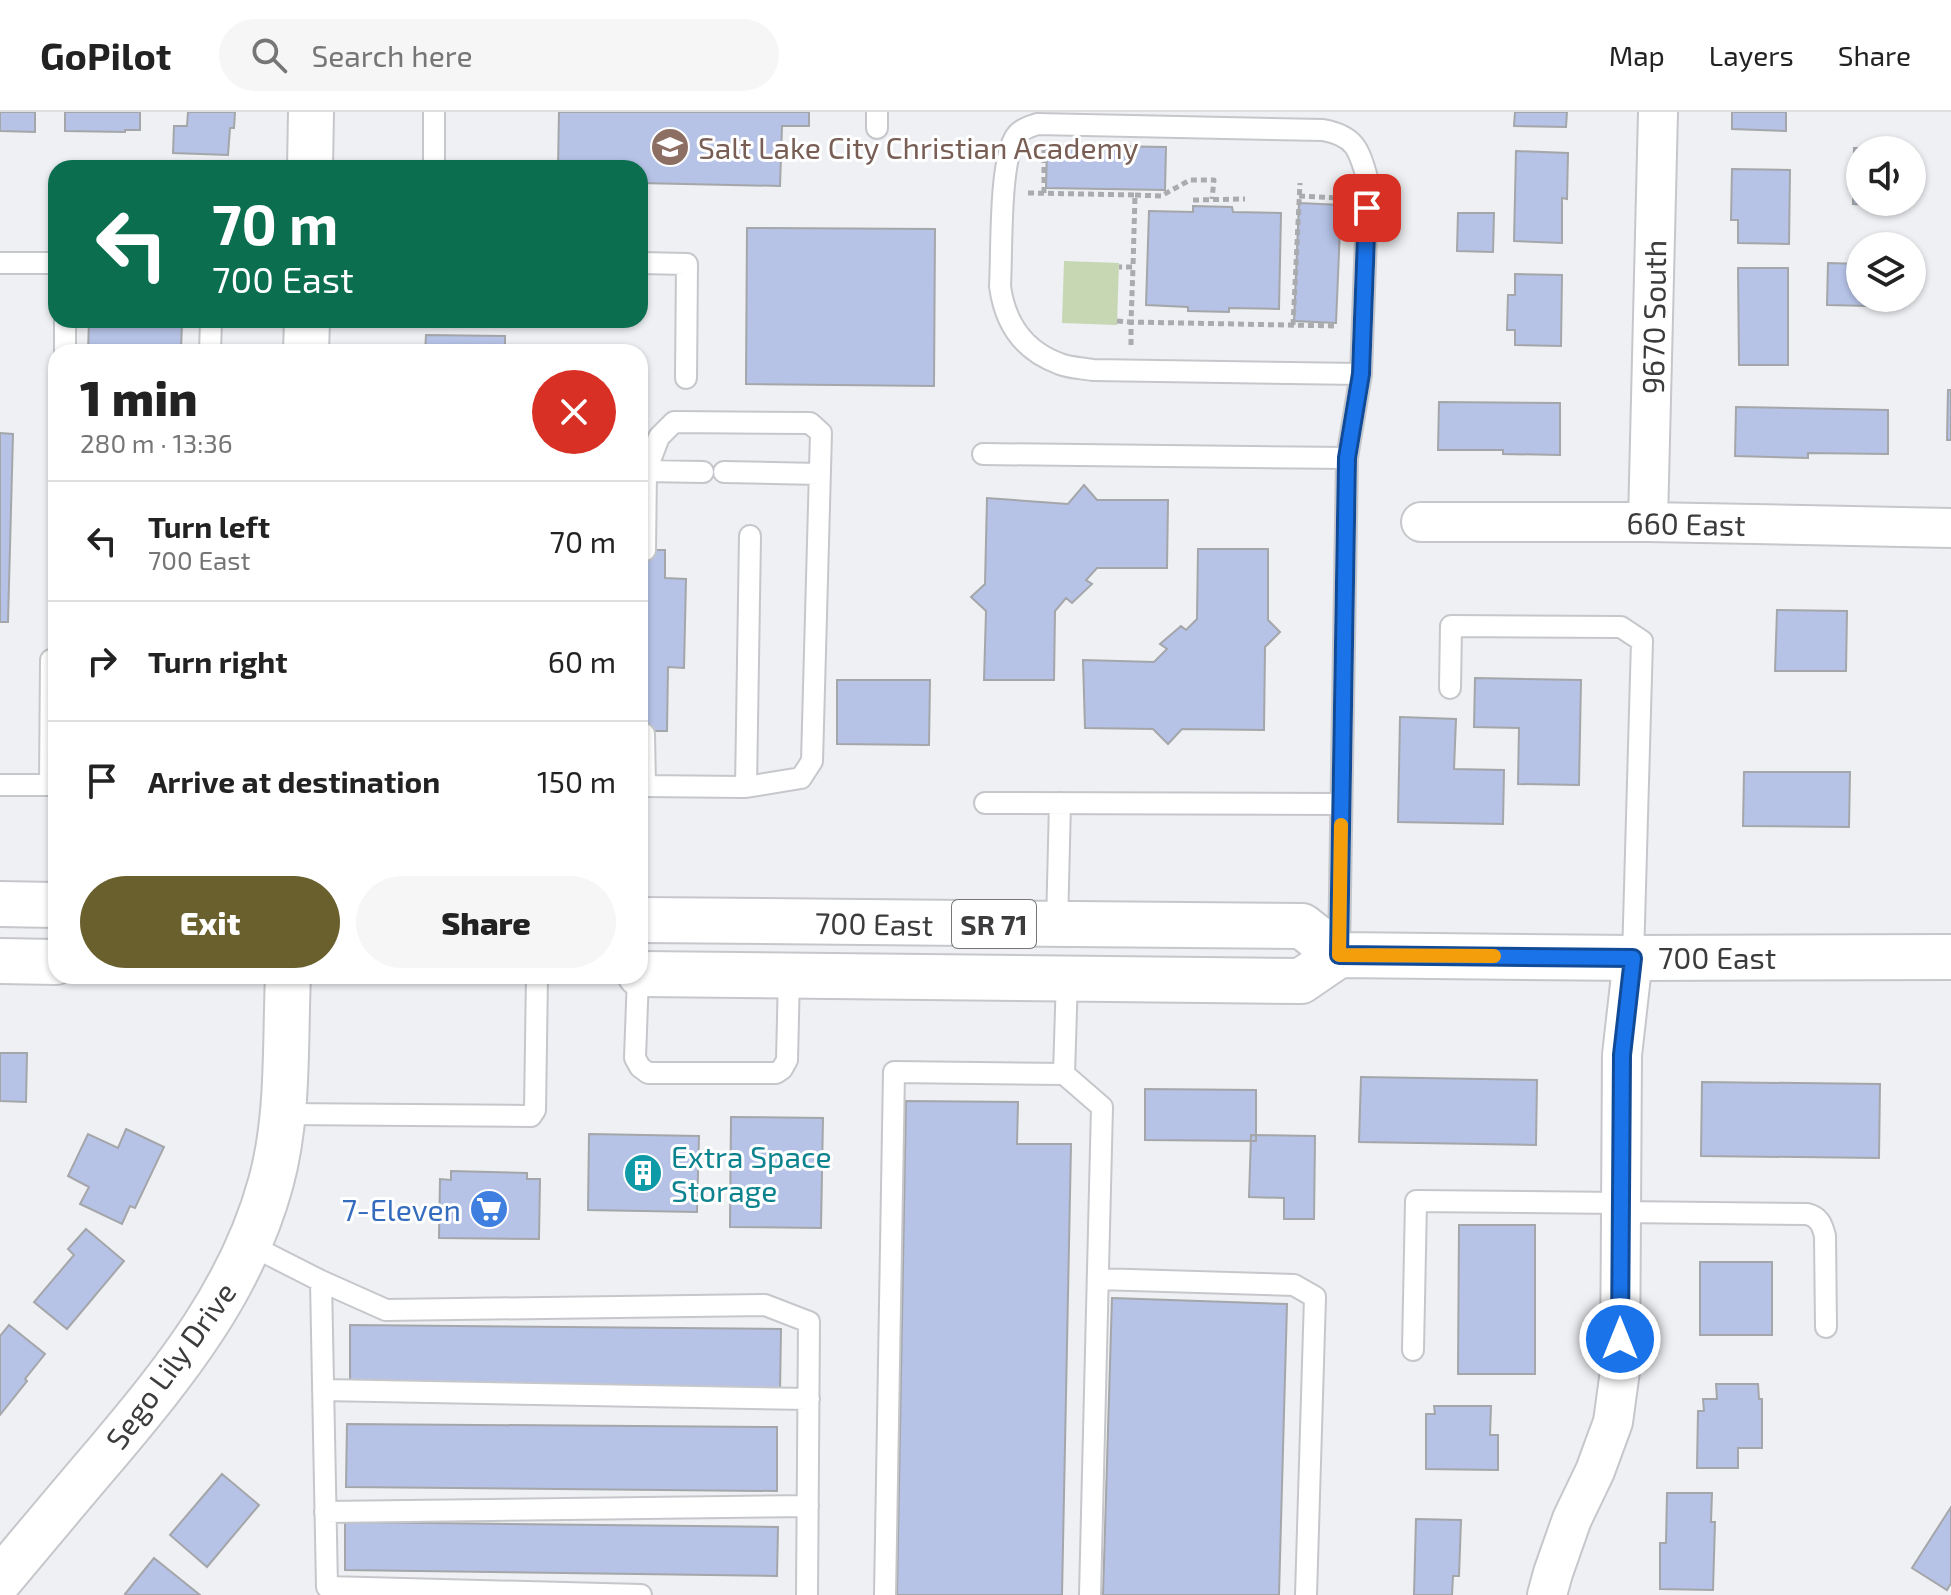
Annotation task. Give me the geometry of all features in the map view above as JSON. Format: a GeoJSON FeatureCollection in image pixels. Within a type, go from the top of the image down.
{"type":"FeatureCollection","features":[{"type":"Feature","properties":{"kind":"main road"},"geometry":{"type":"LineString","coordinates":[[310,160],[311,112]]}},
{"type":"Feature","properties":{"kind":"main road"},"geometry":{"type":"LineString","coordinates":[[0,904],[48,905]]}},
{"type":"Feature","properties":{"kind":"main road","name":"700 East"},"geometry":{"type":"LineString","coordinates":[[648,920],[1302,926],[1339,955]]}},
{"type":"Feature","properties":{"kind":"main road","name":"700 East"},"geometry":{"type":"LineString","coordinates":[[648,975],[1301,981],[1339,955],[1951,957]]}},
{"type":"Feature","properties":{"kind":"main road"},"geometry":{"type":"LineString","coordinates":[[0,961],[48,962]]}},
{"type":"Feature","properties":{"kind":"main road","name":"Sego Lily Drive"},"geometry":{"type":"LineString","coordinates":[[0,1580],[129,1427],[181,1360],[220,1304],[250,1245],[272,1180],[283,1114],[288,984]]}},
{"type":"Feature","properties":{"kind":"street","name":"9670 South"},"geometry":{"type":"LineString","coordinates":[[1648,522],[1658,112]]}},
{"type":"Feature","properties":{"kind":"street","name":"660 East"},"geometry":{"type":"LineString","coordinates":[[1421,522],[1648,522],[1951,528]]}},
{"type":"Feature","properties":{"kind":"street"},"geometry":{"type":"LineString","coordinates":[[1547,1595],[1572,1519],[1595,1471],[1613,1422],[1620,1371],[1622,1055],[1633,958]]}},
{"type":"Feature","properties":{"kind":"lane"},"geometry":{"type":"LineString","coordinates":[[434,112],[434,160]]}},
{"type":"Feature","properties":{"kind":"lane"},"geometry":{"type":"LineString","coordinates":[[1339,955],[1347,458],[1361,374],[1368,181],[1361,157],[1352,141],[1338,133],[1188,120],[1037,124],[1016,135],[1005,165],[1000,286],[1002,302],[1012,324],[1023,341],[1040,355],[1063,365],[1093,370],[1361,374]]}},
{"type":"Feature","properties":{"kind":"lane"},"geometry":{"type":"LineString","coordinates":[[0,263],[48,263]]}},
{"type":"Feature","properties":{"kind":"lane"},"geometry":{"type":"LineString","coordinates":[[648,263],[687,264],[686,378]]}},
{"type":"Feature","properties":{"kind":"lane"},"geometry":{"type":"LineString","coordinates":[[648,466],[659,437],[674,422],[810,423],[821,433],[812,761],[801,778],[746,787],[648,786]]}},
{"type":"Feature","properties":{"kind":"lane"},"geometry":{"type":"LineString","coordinates":[[983,454],[1347,458]]}},
{"type":"Feature","properties":{"kind":"lane"},"geometry":{"type":"LineString","coordinates":[[648,471],[819,474]]}},
{"type":"Feature","properties":{"kind":"lane"},"geometry":{"type":"LineString","coordinates":[[746,787],[750,536]]}},
{"type":"Feature","properties":{"kind":"lane"},"geometry":{"type":"LineString","coordinates":[[1450,688],[1451,626],[1621,627],[1642,641],[1633,958]]}},
{"type":"Feature","properties":{"kind":"lane"},"geometry":{"type":"LineString","coordinates":[[0,785],[48,785]]}},
{"type":"Feature","properties":{"kind":"lane"},"geometry":{"type":"LineString","coordinates":[[985,803],[1341,804]]}},
{"type":"Feature","properties":{"kind":"lane"},"geometry":{"type":"LineString","coordinates":[[1057,925],[1060,803]]}},
{"type":"Feature","properties":{"kind":"lane"},"geometry":{"type":"LineString","coordinates":[[639,984],[635,1058],[648,1073],[776,1073],[787,1060],[789,975]]}},
{"type":"Feature","properties":{"kind":"lane"},"geometry":{"type":"LineString","coordinates":[[1064,1074],[1067,978]]}},
{"type":"Feature","properties":{"kind":"lane"},"geometry":{"type":"LineString","coordinates":[[283,1114],[531,1116],[535,1110],[537,984]]}},
{"type":"Feature","properties":{"kind":"lane"},"geometry":{"type":"LineString","coordinates":[[885,1595],[894,1072],[1064,1074],[1102,1107],[1090,1595]]}},
{"type":"Feature","properties":{"kind":"lane"},"geometry":{"type":"LineString","coordinates":[[1413,1350],[1416,1201],[1815,1216],[1825,1236],[1826,1327]]}},
{"type":"Feature","properties":{"kind":"lane"},"geometry":{"type":"LineString","coordinates":[[250,1245],[386,1310],[765,1305],[809,1322],[807,1595]]}},
{"type":"Feature","properties":{"kind":"lane"},"geometry":{"type":"LineString","coordinates":[[1098,1279],[1294,1285],[1315,1297],[1306,1595]]}},
{"type":"Feature","properties":{"kind":"lane"},"geometry":{"type":"LineString","coordinates":[[321,1281],[327,1587],[641,1595]]}},
{"type":"Feature","properties":{"kind":"lane"},"geometry":{"type":"LineString","coordinates":[[323,1390],[809,1399]]}},
{"type":"Feature","properties":{"kind":"lane"},"geometry":{"type":"LineString","coordinates":[[325,1512],[808,1506]]}},
{"type":"Feature","properties":{"kind":"path"},"geometry":{"type":"LineString","coordinates":[[1044,147],[1044,193]]}},
{"type":"Feature","properties":{"kind":"path"},"geometry":{"type":"LineString","coordinates":[[1026,193],[1161,196],[1190,180],[1214,180],[1212,199]]}},
{"type":"Feature","properties":{"kind":"path"},"geometry":{"type":"LineString","coordinates":[[1293,325],[1300,183]]}},
{"type":"Feature","properties":{"kind":"path"},"geometry":{"type":"LineString","coordinates":[[1131,350],[1135,195]]}},
{"type":"Feature","properties":{"kind":"path"},"geometry":{"type":"LineString","coordinates":[[1299,196],[1345,198]]}},
{"type":"Feature","properties":{"kind":"path"},"geometry":{"type":"LineString","coordinates":[[1193,200],[1245,199]]}},
{"type":"Feature","properties":{"kind":"path"},"geometry":{"type":"LineString","coordinates":[[1119,267],[1133,267]]}},
{"type":"Feature","properties":{"kind":"path"},"geometry":{"type":"LineString","coordinates":[[1117,321],[1341,327]]}},
{"type":"Feature","properties":{"kind":"green space"},"geometry":{"type":"Polygon","coordinates":[[[1064,261],[1119,263],[1117,325],[1062,323],[1064,261]]]}},
{"type":"Feature","properties":{"kind":"building"},"geometry":{"type":"Polygon","coordinates":[[[0,112],[35,112],[35,132],[0,131],[0,112]]]}},
{"type":"Feature","properties":{"kind":"building"},"geometry":{"type":"Polygon","coordinates":[[[65,112],[140,112],[140,130],[65,131],[65,112]]]}},
{"type":"Feature","properties":{"kind":"building"},"geometry":{"type":"Polygon","coordinates":[[[188,112],[235,112],[228,155],[173,153],[174,126],[187,126],[188,112]]]}},
{"type":"Feature","properties":{"kind":"building","name":"Salt Lake City Christian Academy"},"geometry":{"type":"Polygon","coordinates":[[[559,112],[809,112],[809,126],[782,126],[780,186],[648,183],[648,160],[558,160],[559,112]]]}},
{"type":"Feature","properties":{"kind":"building"},"geometry":{"type":"Polygon","coordinates":[[[1515,112],[1567,112],[1566,127],[1514,126],[1515,112]]]}},
{"type":"Feature","properties":{"kind":"building"},"geometry":{"type":"Polygon","coordinates":[[[1732,112],[1786,112],[1786,131],[1732,129],[1732,112]]]}},
{"type":"Feature","properties":{"kind":"building"},"geometry":{"type":"Polygon","coordinates":[[[1047,145],[1166,147],[1165,190],[1046,188],[1047,145]]]}},
{"type":"Feature","properties":{"kind":"building"},"geometry":{"type":"Polygon","coordinates":[[[1516,151],[1568,153],[1567,199],[1562,198],[1562,243],[1514,241],[1516,151]]]}},
{"type":"Feature","properties":{"kind":"building"},"geometry":{"type":"Polygon","coordinates":[[[1732,169],[1790,170],[1789,244],[1738,243],[1738,220],[1731,220],[1732,169]]]}},
{"type":"Feature","properties":{"kind":"building"},"geometry":{"type":"Polygon","coordinates":[[[1299,203],[1341,205],[1336,323],[1294,321],[1299,203]]]}},
{"type":"Feature","properties":{"kind":"building"},"geometry":{"type":"Polygon","coordinates":[[[1193,206],[1232,207],[1233,212],[1281,213],[1279,309],[1188,311],[1188,307],[1146,305],[1149,211],[1193,212],[1193,206]]]}},
{"type":"Feature","properties":{"kind":"building"},"geometry":{"type":"Polygon","coordinates":[[[1458,213],[1494,213],[1493,252],[1457,251],[1458,213]]]}},
{"type":"Feature","properties":{"kind":"building"},"geometry":{"type":"Polygon","coordinates":[[[747,228],[935,229],[934,386],[746,384],[747,228]]]}},
{"type":"Feature","properties":{"kind":"building"},"geometry":{"type":"Polygon","coordinates":[[[1828,263],[1846,264],[1846,305],[1827,305],[1828,263]]]}},
{"type":"Feature","properties":{"kind":"building"},"geometry":{"type":"Polygon","coordinates":[[[1738,268],[1788,268],[1788,365],[1739,365],[1738,268]]]}},
{"type":"Feature","properties":{"kind":"building"},"geometry":{"type":"Polygon","coordinates":[[[1515,274],[1562,275],[1561,346],[1515,345],[1515,330],[1507,330],[1508,295],[1515,295],[1515,274]]]}},
{"type":"Feature","properties":{"kind":"building"},"geometry":{"type":"Polygon","coordinates":[[[89,328],[182,328],[181,344],[88,344],[89,328]]]}},
{"type":"Feature","properties":{"kind":"building"},"geometry":{"type":"Polygon","coordinates":[[[426,335],[505,336],[505,344],[425,344],[426,335]]]}},
{"type":"Feature","properties":{"kind":"building"},"geometry":{"type":"Polygon","coordinates":[[[1948,390],[1951,390],[1951,440],[1947,440],[1948,390]]]}},
{"type":"Feature","properties":{"kind":"building"},"geometry":{"type":"Polygon","coordinates":[[[1439,402],[1560,403],[1560,455],[1503,454],[1503,450],[1438,450],[1439,402]]]}},
{"type":"Feature","properties":{"kind":"building"},"geometry":{"type":"Polygon","coordinates":[[[1736,407],[1888,410],[1888,454],[1808,453],[1808,458],[1735,456],[1736,407]]]}},
{"type":"Feature","properties":{"kind":"building"},"geometry":{"type":"Polygon","coordinates":[[[0,433],[13,434],[8,622],[0,622],[0,433]]]}},
{"type":"Feature","properties":{"kind":"building"},"geometry":{"type":"Polygon","coordinates":[[[1084,485],[1097,500],[1168,500],[1167,568],[1097,568],[1086,580],[1092,584],[1072,603],[1066,598],[1055,611],[1054,680],[984,680],[986,611],[971,597],[985,584],[987,498],[1068,504],[1084,485]]]}},
{"type":"Feature","properties":{"kind":"building"},"geometry":{"type":"Polygon","coordinates":[[[1198,549],[1268,549],[1268,620],[1280,632],[1265,647],[1264,730],[1182,729],[1168,744],[1153,729],[1085,728],[1083,660],[1154,662],[1167,649],[1160,644],[1181,626],[1186,630],[1197,619],[1198,549]]]}},
{"type":"Feature","properties":{"kind":"building"},"geometry":{"type":"Polygon","coordinates":[[[648,550],[665,550],[665,578],[686,579],[684,668],[668,667],[667,731],[648,731],[648,550]]]}},
{"type":"Feature","properties":{"kind":"building"},"geometry":{"type":"Polygon","coordinates":[[[1777,610],[1847,611],[1846,671],[1775,671],[1777,610]]]}},
{"type":"Feature","properties":{"kind":"building"},"geometry":{"type":"Polygon","coordinates":[[[1475,678],[1581,680],[1579,785],[1518,784],[1519,728],[1474,727],[1475,678]]]}},
{"type":"Feature","properties":{"kind":"building"},"geometry":{"type":"Polygon","coordinates":[[[837,680],[930,680],[929,745],[837,744],[837,680]]]}},
{"type":"Feature","properties":{"kind":"building"},"geometry":{"type":"Polygon","coordinates":[[[1400,717],[1456,719],[1454,769],[1504,770],[1503,824],[1398,822],[1400,717]]]}},
{"type":"Feature","properties":{"kind":"building"},"geometry":{"type":"Polygon","coordinates":[[[1744,772],[1850,772],[1849,827],[1743,826],[1744,772]]]}},
{"type":"Feature","properties":{"kind":"building"},"geometry":{"type":"Polygon","coordinates":[[[0,1053],[27,1053],[26,1102],[0,1101],[0,1053]]]}},
{"type":"Feature","properties":{"kind":"building"},"geometry":{"type":"Polygon","coordinates":[[[1361,1077],[1537,1080],[1536,1145],[1359,1142],[1361,1077]]]}},
{"type":"Feature","properties":{"kind":"building"},"geometry":{"type":"Polygon","coordinates":[[[1702,1082],[1880,1084],[1879,1158],[1701,1156],[1702,1082]]]}},
{"type":"Feature","properties":{"kind":"building"},"geometry":{"type":"Polygon","coordinates":[[[1145,1089],[1256,1090],[1256,1141],[1145,1140],[1145,1089]]]}},
{"type":"Feature","properties":{"kind":"building","name":"Extra Space Storage"},"geometry":{"type":"Polygon","coordinates":[[[906,1101],[1018,1102],[1017,1144],[1071,1144],[1062,1595],[897,1595],[906,1101]]]}},
{"type":"Feature","properties":{"kind":"building"},"geometry":{"type":"Polygon","coordinates":[[[731,1117],[823,1118],[821,1228],[730,1227],[731,1117]]]}},
{"type":"Feature","properties":{"kind":"building"},"geometry":{"type":"Polygon","coordinates":[[[126,1129],[164,1147],[135,1208],[130,1206],[122,1224],[80,1204],[89,1187],[68,1176],[88,1134],[118,1148],[126,1129]]]}},
{"type":"Feature","properties":{"kind":"building","name":"Extra Space Storage"},"geometry":{"type":"Polygon","coordinates":[[[589,1134],[699,1136],[697,1212],[588,1210],[589,1134]]]}},
{"type":"Feature","properties":{"kind":"building"},"geometry":{"type":"Polygon","coordinates":[[[1251,1135],[1315,1136],[1314,1219],[1284,1219],[1284,1198],[1249,1197],[1251,1135]]]}},
{"type":"Feature","properties":{"kind":"building","name":"7-Eleven"},"geometry":{"type":"Polygon","coordinates":[[[451,1171],[527,1173],[527,1179],[540,1179],[539,1239],[439,1238],[440,1179],[451,1180],[451,1171]]]}},
{"type":"Feature","properties":{"kind":"building"},"geometry":{"type":"Polygon","coordinates":[[[1459,1225],[1535,1225],[1535,1374],[1458,1374],[1459,1225]]]}},
{"type":"Feature","properties":{"kind":"building"},"geometry":{"type":"Polygon","coordinates":[[[86,1229],[124,1261],[67,1329],[34,1302],[74,1255],[68,1249],[86,1229]]]}},
{"type":"Feature","properties":{"kind":"building"},"geometry":{"type":"Polygon","coordinates":[[[1700,1262],[1772,1262],[1772,1335],[1700,1335],[1700,1262]]]}},
{"type":"Feature","properties":{"kind":"building"},"geometry":{"type":"Polygon","coordinates":[[[1112,1298],[1287,1304],[1279,1595],[1103,1595],[1112,1298]]]}},
{"type":"Feature","properties":{"kind":"building"},"geometry":{"type":"Polygon","coordinates":[[[9,1325],[45,1354],[0,1415],[0,1336],[9,1325]]]}},
{"type":"Feature","properties":{"kind":"building"},"geometry":{"type":"Polygon","coordinates":[[[350,1325],[781,1329],[780,1392],[350,1388],[350,1325]]]}},
{"type":"Feature","properties":{"kind":"building"},"geometry":{"type":"Polygon","coordinates":[[[1716,1384],[1758,1384],[1759,1399],[1762,1399],[1762,1448],[1738,1448],[1738,1468],[1697,1468],[1698,1411],[1704,1411],[1703,1399],[1717,1399],[1716,1384]]]}},
{"type":"Feature","properties":{"kind":"building"},"geometry":{"type":"Polygon","coordinates":[[[1434,1406],[1491,1406],[1490,1435],[1498,1435],[1498,1470],[1426,1469],[1426,1414],[1435,1414],[1434,1406]]]}},
{"type":"Feature","properties":{"kind":"building"},"geometry":{"type":"Polygon","coordinates":[[[347,1424],[777,1427],[777,1491],[346,1487],[347,1424]]]}},
{"type":"Feature","properties":{"kind":"building"},"geometry":{"type":"Polygon","coordinates":[[[222,1474],[259,1505],[207,1567],[170,1535],[222,1474]]]}},
{"type":"Feature","properties":{"kind":"building"},"geometry":{"type":"Polygon","coordinates":[[[1667,1493],[1712,1493],[1711,1522],[1715,1522],[1713,1590],[1660,1589],[1660,1543],[1666,1543],[1667,1493]]]}},
{"type":"Feature","properties":{"kind":"building"},"geometry":{"type":"Polygon","coordinates":[[[1951,1507],[1951,1583],[1947,1590],[1912,1568],[1951,1507]]]}},
{"type":"Feature","properties":{"kind":"building"},"geometry":{"type":"Polygon","coordinates":[[[1416,1519],[1461,1520],[1459,1576],[1453,1576],[1452,1595],[1414,1595],[1416,1519]]]}},
{"type":"Feature","properties":{"kind":"building"},"geometry":{"type":"Polygon","coordinates":[[[345,1522],[778,1527],[777,1576],[345,1570],[345,1522]]]}},
{"type":"Feature","properties":{"kind":"building"},"geometry":{"type":"Polygon","coordinates":[[[154,1558],[200,1595],[126,1595],[154,1558]]]}},
{"type":"Feature","properties":{"kind":"slow traffic"},"geometry":{"type":"LineString","coordinates":[[1341,825],[1339,955],[1494,956]]}},
{"type":"Feature","properties":{"kind":"place","name":"Salt Lake City Christian Academy"},"geometry":{"type":"Point","coordinates":[670,147]}},
{"type":"Feature","properties":{"kind":"place","name":"Extra Space Storage"},"geometry":{"type":"Point","coordinates":[643,1173]}},
{"type":"Feature","properties":{"kind":"place","name":"7-Eleven"},"geometry":{"type":"Point","coordinates":[489,1209]}},
{"type":"Feature","properties":{"kind":"route"},"geometry":{"type":"LineString","coordinates":[[1367,208],[1361,374],[1347,458],[1339,955],[1633,958],[1622,1055],[1620,1339]]}}]}
